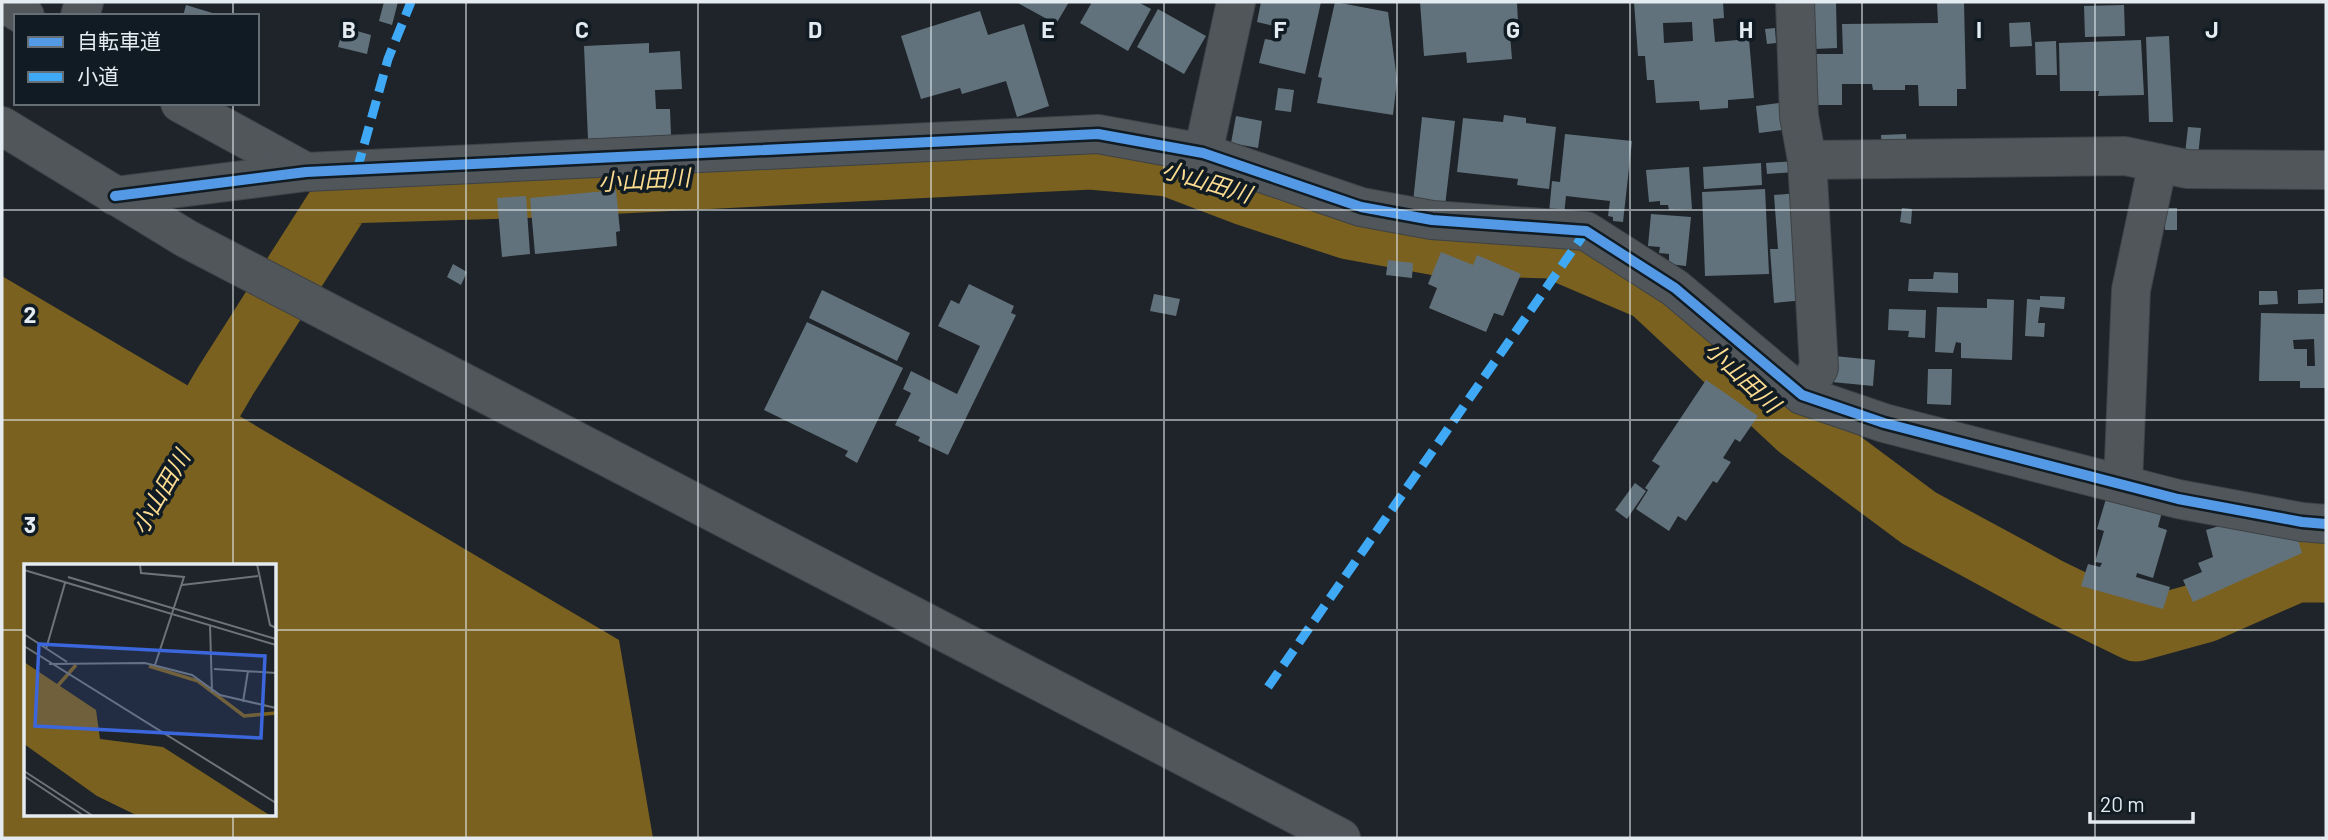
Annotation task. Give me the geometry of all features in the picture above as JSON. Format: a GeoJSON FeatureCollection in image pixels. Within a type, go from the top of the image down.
{"type":"FeatureCollection","features":[{"type":"Feature","properties":{"kind":"street"},"geometry":{"type":"LineString","coordinates":[[2,2],[22,14]]}},
{"type":"Feature","properties":{"kind":"street"},"geometry":{"type":"LineString","coordinates":[[1203,153],[1236,2]]}},
{"type":"Feature","properties":{"kind":"street"},"geometry":{"type":"LineString","coordinates":[[1795,2],[1799,116],[1807,160],[1819,368],[1801,395]]}},
{"type":"Feature","properties":{"kind":"street"},"geometry":{"type":"LineString","coordinates":[[184,105],[306,173]]}},
{"type":"Feature","properties":{"kind":"street"},"geometry":{"type":"LineString","coordinates":[[2,125],[187,239],[1341,838]]}},
{"type":"Feature","properties":{"kind":"street"},"geometry":{"type":"LineString","coordinates":[[115,196],[306,173],[1098,134],[1203,153],[1361,208],[1432,220],[1586,231],[1675,288],[1801,395],[1884,423],[2178,499],[2326,524]]}},
{"type":"Feature","properties":{"kind":"street"},"geometry":{"type":"LineString","coordinates":[[1807,160],[2125,156],[2188,169],[2326,170]]}},
{"type":"Feature","properties":{"kind":"street"},"geometry":{"type":"LineString","coordinates":[[2123,484],[2132,290],[2158,163]]}},
{"type":"Feature","properties":{"kind":"water"},"geometry":{"type":"Polygon","coordinates":[[[2,276],[619,640],[653,838],[2,838],[2,276]]]}},
{"type":"Feature","properties":{"kind":"building"},"geometry":{"type":"Polygon","coordinates":[[[384,2],[398,2],[392,25],[379,21],[384,2]]]}},
{"type":"Feature","properties":{"kind":"building"},"geometry":{"type":"Polygon","coordinates":[[[1016,2],[1069,2],[1056,24],[1016,2]]]}},
{"type":"Feature","properties":{"kind":"building"},"geometry":{"type":"Polygon","coordinates":[[[1092,2],[1138,2],[1151,9],[1128,51],[1080,23],[1092,2]]]}},
{"type":"Feature","properties":{"kind":"building"},"geometry":{"type":"Polygon","coordinates":[[[1261,2],[1321,2],[1305,74],[1259,63],[1265,39],[1276,41],[1279,27],[1257,22],[1261,2]]]}},
{"type":"Feature","properties":{"kind":"building"},"geometry":{"type":"Polygon","coordinates":[[[1335,2],[1388,12],[1397,80],[1393,115],[1317,103],[1322,78],[1318,77],[1335,2]]]}},
{"type":"Feature","properties":{"kind":"building"},"geometry":{"type":"Polygon","coordinates":[[[1420,2],[1517,2],[1518,22],[1509,23],[1512,59],[1467,63],[1466,52],[1424,56],[1420,2]]]}},
{"type":"Feature","properties":{"kind":"building"},"geometry":{"type":"Polygon","coordinates":[[[1634,2],[1723,2],[1724,18],[1713,19],[1715,42],[1749,39],[1754,98],[1728,100],[1728,108],[1700,110],[1699,101],[1656,103],[1654,80],[1647,80],[1645,56],[1638,56],[1634,2]],[[1692,22],[1663,23],[1664,43],[1693,41],[1692,22]]]}},
{"type":"Feature","properties":{"kind":"building"},"geometry":{"type":"Polygon","coordinates":[[[1812,2],[1836,2],[1837,48],[1814,49],[1812,2]]]}},
{"type":"Feature","properties":{"kind":"building"},"geometry":{"type":"Polygon","coordinates":[[[1937,2],[1964,2],[1966,89],[1957,89],[1957,106],[1919,106],[1918,85],[1905,85],[1905,90],[1873,90],[1872,84],[1842,84],[1842,105],[1813,105],[1813,54],[1843,54],[1842,24],[1938,23],[1937,2]]]}},
{"type":"Feature","properties":{"kind":"building"},"geometry":{"type":"Polygon","coordinates":[[[186,5],[216,14],[184,14],[186,5]]]}},
{"type":"Feature","properties":{"kind":"building"},"geometry":{"type":"Polygon","coordinates":[[[2124,5],[2125,36],[2085,37],[2084,6],[2124,5]]]}},
{"type":"Feature","properties":{"kind":"building"},"geometry":{"type":"Polygon","coordinates":[[[1158,9],[1206,36],[1184,74],[1137,47],[1158,9]]]}},
{"type":"Feature","properties":{"kind":"building"},"geometry":{"type":"Polygon","coordinates":[[[980,11],[988,35],[1024,24],[1049,106],[1017,117],[1006,81],[962,94],[960,88],[921,99],[901,36],[980,11]]]}},
{"type":"Feature","properties":{"kind":"building"},"geometry":{"type":"Polygon","coordinates":[[[2030,22],[2032,46],[2010,47],[2009,23],[2030,22]]]}},
{"type":"Feature","properties":{"kind":"building"},"geometry":{"type":"Polygon","coordinates":[[[343,27],[371,35],[367,54],[338,47],[343,27]]]}},
{"type":"Feature","properties":{"kind":"building"},"geometry":{"type":"Polygon","coordinates":[[[1775,28],[1776,43],[1767,44],[1765,29],[1775,28]]]}},
{"type":"Feature","properties":{"kind":"building"},"geometry":{"type":"Polygon","coordinates":[[[2169,36],[2173,122],[2149,122],[2146,37],[2169,36]]]}},
{"type":"Feature","properties":{"kind":"building"},"geometry":{"type":"Polygon","coordinates":[[[2141,40],[2144,95],[2098,96],[2099,91],[2060,91],[2059,43],[2141,40]]]}},
{"type":"Feature","properties":{"kind":"building"},"geometry":{"type":"Polygon","coordinates":[[[2056,41],[2057,75],[2036,75],[2035,42],[2056,41]]]}},
{"type":"Feature","properties":{"kind":"building"},"geometry":{"type":"Polygon","coordinates":[[[649,43],[649,53],[680,51],[682,89],[655,90],[656,109],[670,109],[671,135],[588,139],[584,46],[649,43]]]}},
{"type":"Feature","properties":{"kind":"building"},"geometry":{"type":"Polygon","coordinates":[[[1278,88],[1294,90],[1291,112],[1275,110],[1278,88]]]}},
{"type":"Feature","properties":{"kind":"building"},"geometry":{"type":"Polygon","coordinates":[[[1779,103],[1782,130],[1759,133],[1756,106],[1779,103]]]}},
{"type":"Feature","properties":{"kind":"building"},"geometry":{"type":"Polygon","coordinates":[[[1504,115],[1526,118],[1526,123],[1556,127],[1549,189],[1517,185],[1518,179],[1457,172],[1463,118],[1503,122],[1504,115]]]}},
{"type":"Feature","properties":{"kind":"building"},"geometry":{"type":"Polygon","coordinates":[[[1236,116],[1262,121],[1258,148],[1231,143],[1236,116]]]}},
{"type":"Feature","properties":{"kind":"building"},"geometry":{"type":"Polygon","coordinates":[[[1422,117],[1455,121],[1445,206],[1413,202],[1422,117]]]}},
{"type":"Feature","properties":{"kind":"building"},"geometry":{"type":"Polygon","coordinates":[[[2188,127],[2201,128],[2198,156],[2185,154],[2188,127]]]}},
{"type":"Feature","properties":{"kind":"building"},"geometry":{"type":"Polygon","coordinates":[[[1565,134],[1632,141],[1623,222],[1613,221],[1613,217],[1608,216],[1610,201],[1566,196],[1564,215],[1549,213],[1552,181],[1560,182],[1565,134]]]}},
{"type":"Feature","properties":{"kind":"building"},"geometry":{"type":"Polygon","coordinates":[[[1906,134],[1907,150],[1882,151],[1881,135],[1906,134]]]}},
{"type":"Feature","properties":{"kind":"building"},"geometry":{"type":"Polygon","coordinates":[[[1794,161],[1795,172],[1767,174],[1766,163],[1794,161]]]}},
{"type":"Feature","properties":{"kind":"building"},"geometry":{"type":"Polygon","coordinates":[[[1761,163],[1762,185],[1704,189],[1703,167],[1761,163]]]}},
{"type":"Feature","properties":{"kind":"building"},"geometry":{"type":"Polygon","coordinates":[[[1689,167],[1692,209],[1669,210],[1668,205],[1660,205],[1660,201],[1649,202],[1646,170],[1689,167]]]}},
{"type":"Feature","properties":{"kind":"building"},"geometry":{"type":"Polygon","coordinates":[[[1765,189],[1769,274],[1705,276],[1702,192],[1765,189]]]}},
{"type":"Feature","properties":{"kind":"building"},"geometry":{"type":"Polygon","coordinates":[[[616,190],[620,231],[616,232],[617,246],[535,254],[530,198],[616,190]]]}},
{"type":"Feature","properties":{"kind":"building"},"geometry":{"type":"Polygon","coordinates":[[[1798,193],[1805,300],[1774,303],[1770,249],[1778,249],[1774,195],[1798,193]]]}},
{"type":"Feature","properties":{"kind":"building"},"geometry":{"type":"Polygon","coordinates":[[[526,196],[530,254],[502,257],[497,198],[526,196]]]}},
{"type":"Feature","properties":{"kind":"building"},"geometry":{"type":"Polygon","coordinates":[[[1902,208],[1912,209],[1911,224],[1900,222],[1902,208]]]}},
{"type":"Feature","properties":{"kind":"building"},"geometry":{"type":"Polygon","coordinates":[[[2165,208],[2177,208],[2177,230],[2165,230],[2165,208]]]}},
{"type":"Feature","properties":{"kind":"building"},"geometry":{"type":"Polygon","coordinates":[[[1651,214],[1691,217],[1686,266],[1669,264],[1669,254],[1659,253],[1660,247],[1648,246],[1651,214]]]}},
{"type":"Feature","properties":{"kind":"building"},"geometry":{"type":"Polygon","coordinates":[[[1441,252],[1473,265],[1477,255],[1521,274],[1503,316],[1494,313],[1486,332],[1429,308],[1437,288],[1428,284],[1441,252]]]}},
{"type":"Feature","properties":{"kind":"building"},"geometry":{"type":"Polygon","coordinates":[[[1388,260],[1413,263],[1412,278],[1386,275],[1388,260]]]}},
{"type":"Feature","properties":{"kind":"building"},"geometry":{"type":"Polygon","coordinates":[[[453,264],[467,272],[461,285],[447,277],[453,264]]]}},
{"type":"Feature","properties":{"kind":"building"},"geometry":{"type":"Polygon","coordinates":[[[1934,272],[1958,273],[1958,293],[1908,291],[1909,279],[1933,279],[1934,272]]]}},
{"type":"Feature","properties":{"kind":"building"},"geometry":{"type":"Polygon","coordinates":[[[969,284],[1014,306],[1011,313],[1016,315],[948,455],[918,441],[920,437],[895,425],[911,393],[903,389],[911,371],[957,394],[980,346],[938,326],[951,300],[959,304],[969,284]]]}},
{"type":"Feature","properties":{"kind":"building"},"geometry":{"type":"Polygon","coordinates":[[[2323,289],[2323,303],[2298,304],[2298,290],[2323,289]]]}},
{"type":"Feature","properties":{"kind":"building"},"geometry":{"type":"Polygon","coordinates":[[[822,290],[910,333],[897,361],[809,318],[822,290]]]}},
{"type":"Feature","properties":{"kind":"building"},"geometry":{"type":"Polygon","coordinates":[[[2259,291],[2277,291],[2278,304],[2259,305],[2259,291]]]}},
{"type":"Feature","properties":{"kind":"building"},"geometry":{"type":"Polygon","coordinates":[[[1154,294],[1180,299],[1176,316],[1150,311],[1154,294]]]}},
{"type":"Feature","properties":{"kind":"building"},"geometry":{"type":"Polygon","coordinates":[[[2040,296],[2065,297],[2064,309],[2040,307],[2038,323],[2045,323],[2044,337],[2025,336],[2027,299],[2040,300],[2040,296]]]}},
{"type":"Feature","properties":{"kind":"building"},"geometry":{"type":"Polygon","coordinates":[[[1987,299],[2014,300],[2012,360],[1961,358],[1961,343],[1956,342],[1953,353],[1935,352],[1937,307],[1987,308],[1987,299]]]}},
{"type":"Feature","properties":{"kind":"building"},"geometry":{"type":"Polygon","coordinates":[[[1889,309],[1926,310],[1925,338],[1908,337],[1909,331],[1888,330],[1889,309]]]}},
{"type":"Feature","properties":{"kind":"building"},"geometry":{"type":"Polygon","coordinates":[[[2261,313],[2326,314],[2325,388],[2300,388],[2300,381],[2259,381],[2261,313]],[[2314,339],[2293,340],[2294,349],[2307,349],[2307,366],[2315,366],[2314,339]]]}},
{"type":"Feature","properties":{"kind":"building"},"geometry":{"type":"Polygon","coordinates":[[[807,322],[903,368],[857,463],[845,456],[848,451],[764,410],[807,322]]]}},
{"type":"Feature","properties":{"kind":"building"},"geometry":{"type":"Polygon","coordinates":[[[1834,356],[1875,360],[1873,386],[1832,382],[1834,356]]]}},
{"type":"Feature","properties":{"kind":"building"},"geometry":{"type":"Polygon","coordinates":[[[1928,369],[1952,369],[1951,405],[1927,404],[1928,369]]]}},
{"type":"Feature","properties":{"kind":"building"},"geometry":{"type":"Polygon","coordinates":[[[1706,380],[1758,416],[1740,442],[1735,439],[1723,458],[1731,462],[1717,483],[1713,481],[1686,521],[1678,516],[1669,531],[1636,509],[1648,490],[1645,488],[1660,466],[1652,461],[1706,380]]]}},
{"type":"Feature","properties":{"kind":"building"},"geometry":{"type":"Polygon","coordinates":[[[1635,483],[1646,491],[1627,519],[1615,510],[1635,483]]]}},
{"type":"Feature","properties":{"kind":"building"},"geometry":{"type":"Polygon","coordinates":[[[2108,492],[2163,508],[2158,527],[2167,530],[2153,578],[2137,573],[2136,577],[2170,587],[2163,609],[2081,586],[2088,564],[2100,567],[2102,563],[2095,562],[2104,531],[2097,529],[2108,492]]]}},
{"type":"Feature","properties":{"kind":"building"},"geometry":{"type":"Polygon","coordinates":[[[2232,522],[2295,530],[2302,553],[2193,602],[2183,580],[2202,572],[2198,563],[2213,557],[2206,530],[2232,522]]]}},
{"type":"Feature","properties":{"kind":"waterway","name":"小山田川"},"geometry":{"type":"LineString","coordinates":[[119,564],[226,380],[345,193],[543,187],[1091,159],[1169,166],[1245,195],[1349,229],[1437,245],[1552,248],[1650,290],[1798,428],[1919,518],[2052,590],[2136,631],[2205,612],[2296,572],[2326,572]]}},
{"type":"Feature","properties":{"kind":"marked path"},"geometry":{"type":"LineString","coordinates":[[357,170],[388,59],[411,2]]}},
{"type":"Feature","properties":{"kind":"marked path"},"geometry":{"type":"LineString","coordinates":[[1268,687],[1586,231]]}},
{"type":"Feature","properties":{"kind":"cycle path"},"geometry":{"type":"LineString","coordinates":[[115,196],[306,172],[1098,134],[1203,153],[1361,207],[1432,220],[1586,231],[1675,288],[1802,395],[1884,423],[2178,499],[2326,524]]}}]}
